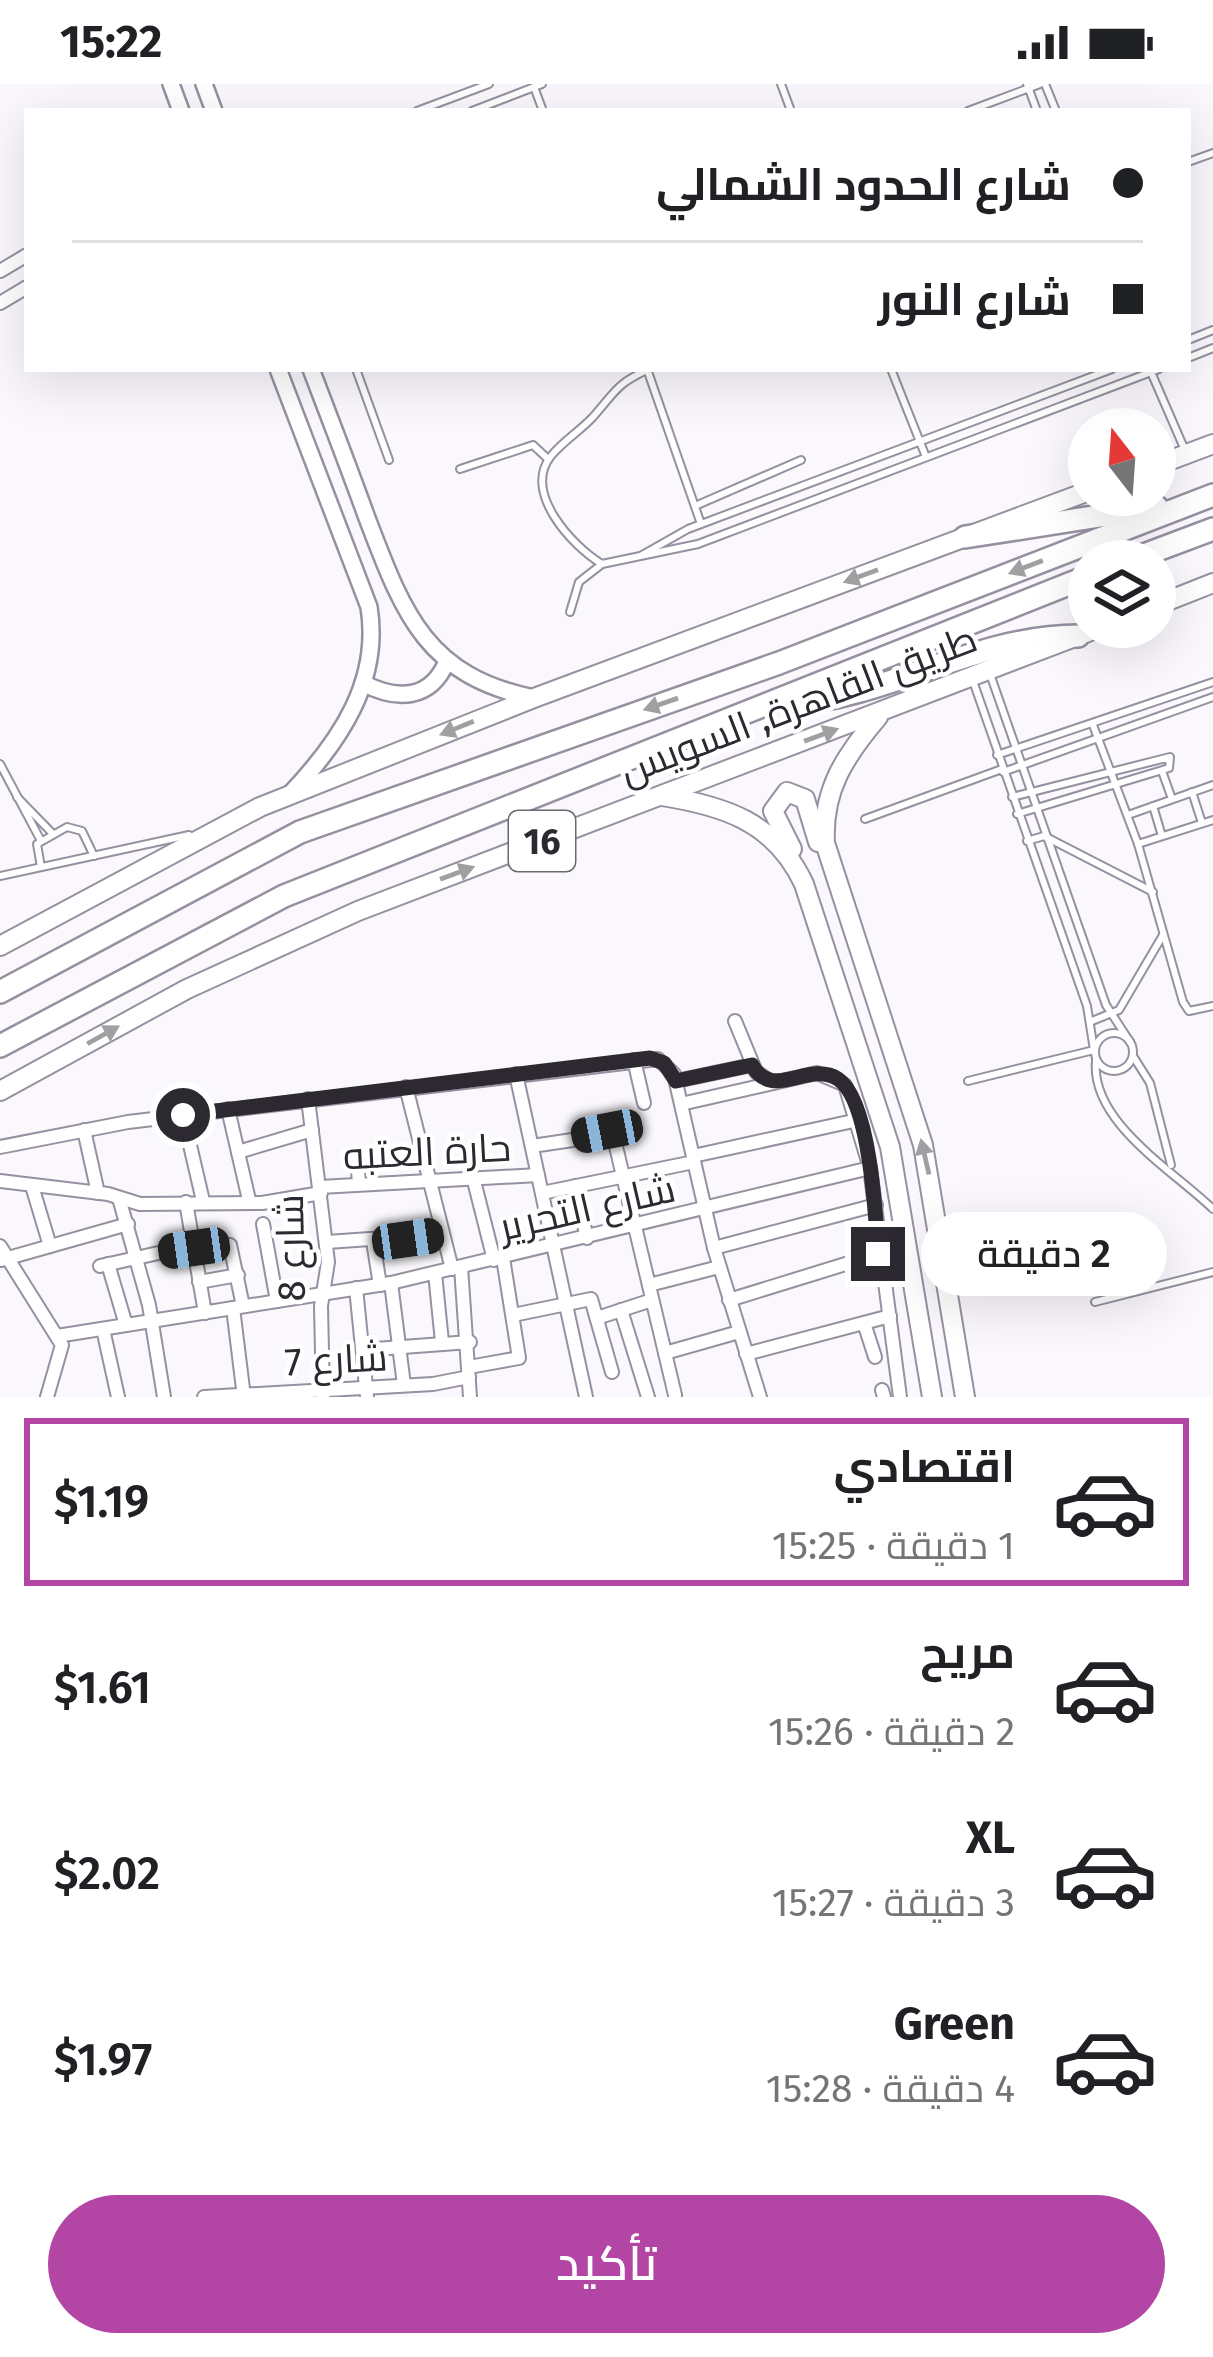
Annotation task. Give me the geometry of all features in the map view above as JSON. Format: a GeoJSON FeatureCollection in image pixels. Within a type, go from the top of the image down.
{"type":"FeatureCollection","features":[{"type":"Feature","properties":{"kind":"highway","name":"16"},"geometry":{"type":"LineString","coordinates":[[965,537],[1206,497]]}},
{"type":"Feature","properties":{"kind":"highway","name":"طريق القاهرة, السويس"},"geometry":{"type":"LineString","coordinates":[[0,992],[256,853],[361,810],[779,663],[1206,497]]}},
{"type":"Feature","properties":{"kind":"highway"},"geometry":{"type":"LineString","coordinates":[[1176,543],[1213,529]]}},
{"type":"Feature","properties":{"kind":"highway","name":"طريق القاهرة, السويس"},"geometry":{"type":"LineString","coordinates":[[0,1046],[230,921],[1068,584]]}},
{"type":"Feature","properties":{"kind":"highway","name":"16"},"geometry":{"type":"LineString","coordinates":[[766,705],[853,693],[1016,641],[1068,637]]}},
{"type":"Feature","properties":{"kind":"main road"},"geometry":{"type":"LineString","coordinates":[[1176,458],[1213,444]]}},
{"type":"Feature","properties":{"kind":"main road","name":"16"},"geometry":{"type":"LineString","coordinates":[[0,946],[205,832],[288,796],[534,698],[1068,499]]}},
{"type":"Feature","properties":{"kind":"main road"},"geometry":{"type":"LineString","coordinates":[[1176,598],[1213,583]]}},
{"type":"Feature","properties":{"kind":"main road","name":"طريق القاهرة, السويس"},"geometry":{"type":"LineString","coordinates":[[0,1091],[187,989],[301,935],[1068,640]]}},
{"type":"Feature","properties":{"kind":"main road"},"geometry":{"type":"LineString","coordinates":[[827,856],[824,829],[831,788],[850,751],[881,713]]}},
{"type":"Feature","properties":{"kind":"main road"},"geometry":{"type":"LineString","coordinates":[[932,1397],[909,1240],[878,1101],[773,811],[782,794],[797,793],[805,799],[923,1145],[965,1397]]}},
{"type":"Feature","properties":{"kind":"main road"},"geometry":{"type":"LineString","coordinates":[[657,796],[719,807],[747,818],[781,846],[798,870]]}},
{"type":"Feature","properties":{"kind":"street"},"geometry":{"type":"LineString","coordinates":[[279,372],[369,607],[373,633],[363,683],[332,747],[288,796]]}},
{"type":"Feature","properties":{"kind":"street"},"geometry":{"type":"LineString","coordinates":[[312,372],[403,612],[447,661],[497,688],[534,698]]}},
{"type":"Feature","properties":{"kind":"street"},"geometry":{"type":"LineString","coordinates":[[363,683],[391,696],[415,694],[435,682],[447,661]]}},
{"type":"Feature","properties":{"kind":"street"},"geometry":{"type":"LineString","coordinates":[[735,1021],[760,1078],[775,1083]]}},
{"type":"Feature","properties":{"kind":"street"},"geometry":{"type":"LineString","coordinates":[[0,1147],[183,1115],[650,1058],[664,1063],[676,1081],[719,1267],[760,1397]]}},
{"type":"Feature","properties":{"kind":"street"},"geometry":{"type":"LineString","coordinates":[[634,1060],[644,1103]]}},
{"type":"Feature","properties":{"kind":"street"},"geometry":{"type":"LineString","coordinates":[[676,1081],[752,1065]]}},
{"type":"Feature","properties":{"kind":"street"},"geometry":{"type":"LineString","coordinates":[[681,1104],[817,1073],[845,1085],[870,1168],[900,1397]]}},
{"type":"Feature","properties":{"kind":"street"},"geometry":{"type":"LineString","coordinates":[[517,1074],[586,1397]]}},
{"type":"Feature","properties":{"kind":"street"},"geometry":{"type":"LineString","coordinates":[[406,1087],[442,1234],[457,1268],[470,1342],[470,1397]]}},
{"type":"Feature","properties":{"kind":"street","name":"شارع 8"},"geometry":{"type":"LineString","coordinates":[[308,1099],[327,1242],[323,1393]]}},
{"type":"Feature","properties":{"kind":"street"},"geometry":{"type":"LineString","coordinates":[[228,1109],[249,1200]]}},
{"type":"Feature","properties":{"kind":"street"},"geometry":{"type":"LineString","coordinates":[[183,1115],[203,1201]]}},
{"type":"Feature","properties":{"kind":"street"},"geometry":{"type":"LineString","coordinates":[[542,1193],[858,1120]]}},
{"type":"Feature","properties":{"kind":"street"},"geometry":{"type":"LineString","coordinates":[[84,1130],[98,1193]]}},
{"type":"Feature","properties":{"kind":"street"},"geometry":{"type":"LineString","coordinates":[[238,1152],[312,1130]]}},
{"type":"Feature","properties":{"kind":"street"},"geometry":{"type":"LineString","coordinates":[[532,1146],[610,1132],[675,1395]]}},
{"type":"Feature","properties":{"kind":"street"},"geometry":{"type":"LineString","coordinates":[[357,1157],[359,1184]]}},
{"type":"Feature","properties":{"kind":"street","name":"شارع التحرير"},"geometry":{"type":"LineString","coordinates":[[57,1336],[386,1284],[870,1168]]}},
{"type":"Feature","properties":{"kind":"street","name":"حارة العتبه"},"geometry":{"type":"LineString","coordinates":[[0,1181],[98,1193],[140,1204],[262,1203],[359,1184],[538,1175]]}},
{"type":"Feature","properties":{"kind":"street"},"geometry":{"type":"LineString","coordinates":[[473,1177],[513,1315],[589,1298],[612,1372]]}},
{"type":"Feature","properties":{"kind":"street"},"geometry":{"type":"LineString","coordinates":[[32,1186],[50,1246]]}},
{"type":"Feature","properties":{"kind":"street"},"geometry":{"type":"LineString","coordinates":[[575,1186],[587,1238]]}},
{"type":"Feature","properties":{"kind":"street"},"geometry":{"type":"LineString","coordinates":[[119,1198],[153,1321],[164,1397]]}},
{"type":"Feature","properties":{"kind":"street"},"geometry":{"type":"LineString","coordinates":[[186,1202],[205,1313]]}},
{"type":"Feature","properties":{"kind":"street"},"geometry":{"type":"LineString","coordinates":[[714,1248],[876,1204]]}},
{"type":"Feature","properties":{"kind":"street"},"geometry":{"type":"LineString","coordinates":[[47,1397],[62,1350],[2,1255],[128,1224]]}},
{"type":"Feature","properties":{"kind":"street"},"geometry":{"type":"LineString","coordinates":[[263,1224],[277,1301]]}},
{"type":"Feature","properties":{"kind":"street"},"geometry":{"type":"LineString","coordinates":[[327,1242],[442,1234]]}},
{"type":"Feature","properties":{"kind":"street"},"geometry":{"type":"LineString","coordinates":[[373,1241],[406,1389]]}},
{"type":"Feature","properties":{"kind":"street"},"geometry":{"type":"LineString","coordinates":[[126,1325],[104,1265],[230,1245],[238,1275],[244,1395]]}},
{"type":"Feature","properties":{"kind":"street"},"geometry":{"type":"LineString","coordinates":[[729,1300],[878,1254]]}},
{"type":"Feature","properties":{"kind":"street"},"geometry":{"type":"LineString","coordinates":[[649,1285],[719,1267]]}},
{"type":"Feature","properties":{"kind":"street"},"geometry":{"type":"LineString","coordinates":[[434,1274],[442,1342]]}},
{"type":"Feature","properties":{"kind":"street"},"geometry":{"type":"LineString","coordinates":[[200,1282],[238,1275]]}},
{"type":"Feature","properties":{"kind":"street"},"geometry":{"type":"LineString","coordinates":[[356,1288],[366,1392]]}},
{"type":"Feature","properties":{"kind":"street"},"geometry":{"type":"LineString","coordinates":[[597,1318],[652,1300]]}},
{"type":"Feature","properties":{"kind":"street"},"geometry":{"type":"LineString","coordinates":[[621,1310],[648,1397]]}},
{"type":"Feature","properties":{"kind":"street","name":"شارع 7"},"geometry":{"type":"LineString","coordinates":[[204,1397],[406,1389],[518,1359],[513,1315]]}},
{"type":"Feature","properties":{"kind":"street"},"geometry":{"type":"LineString","coordinates":[[746,1354],[890,1316]]}},
{"type":"Feature","properties":{"kind":"street"},"geometry":{"type":"LineString","coordinates":[[864,1323],[875,1357]]}},
{"type":"Feature","properties":{"kind":"street"},"geometry":{"type":"LineString","coordinates":[[103,1329],[118,1397]]}},
{"type":"Feature","properties":{"kind":"street"},"geometry":{"type":"LineString","coordinates":[[665,1353],[739,1332]]}},
{"type":"Feature","properties":{"kind":"street"},"geometry":{"type":"LineString","coordinates":[[362,1350],[470,1342]]}},
{"type":"Feature","properties":{"kind":"lane"},"geometry":{"type":"LineString","coordinates":[[425,108],[489,84]]}},
{"type":"Feature","properties":{"kind":"lane"},"geometry":{"type":"LineString","coordinates":[[975,108],[1043,84]]}},
{"type":"Feature","properties":{"kind":"lane"},"geometry":{"type":"LineString","coordinates":[[479,108],[536,85]]}},
{"type":"Feature","properties":{"kind":"lane"},"geometry":{"type":"LineString","coordinates":[[357,372],[389,460]]}},
{"type":"Feature","properties":{"kind":"lane"},"geometry":{"type":"LineString","coordinates":[[602,564],[574,542],[546,501],[540,479],[548,458],[594,416],[616,384],[642,372]]}},
{"type":"Feature","properties":{"kind":"lane"},"geometry":{"type":"LineString","coordinates":[[649,372],[701,524]]}},
{"type":"Feature","properties":{"kind":"lane"},"geometry":{"type":"LineString","coordinates":[[892,372],[926,457]]}},
{"type":"Feature","properties":{"kind":"lane"},"geometry":{"type":"LineString","coordinates":[[639,557],[701,524],[1104,372]]}},
{"type":"Feature","properties":{"kind":"lane"},"geometry":{"type":"LineString","coordinates":[[569,612],[579,582],[602,564],[698,544],[1149,372]]}},
{"type":"Feature","properties":{"kind":"lane"},"geometry":{"type":"LineString","coordinates":[[1155,372],[1187,454]]}},
{"type":"Feature","properties":{"kind":"lane"},"geometry":{"type":"LineString","coordinates":[[460,470],[533,445],[548,458]]}},
{"type":"Feature","properties":{"kind":"lane"},"geometry":{"type":"LineString","coordinates":[[695,506],[801,460]]}},
{"type":"Feature","properties":{"kind":"lane"},"geometry":{"type":"LineString","coordinates":[[980,674],[1016,748],[1111,1014],[1150,1083],[1172,1169]]}},
{"type":"Feature","properties":{"kind":"lane"},"geometry":{"type":"LineString","coordinates":[[980,674],[997,755],[1092,1021],[1096,1082],[1109,1109],[1213,1209]]}},
{"type":"Feature","properties":{"kind":"lane"},"geometry":{"type":"LineString","coordinates":[[997,755],[1213,682]]}},
{"type":"Feature","properties":{"kind":"lane"},"geometry":{"type":"LineString","coordinates":[[865,819],[1213,697]]}},
{"type":"Feature","properties":{"kind":"lane"},"geometry":{"type":"LineString","coordinates":[[1162,700],[1167,714]]}},
{"type":"Feature","properties":{"kind":"lane"},"geometry":{"type":"LineString","coordinates":[[1093,724],[1138,844],[1186,1008],[1213,1006]]}},
{"type":"Feature","properties":{"kind":"lane"},"geometry":{"type":"LineString","coordinates":[[1012,797],[1168,755],[1169,768],[1017,814]]}},
{"type":"Feature","properties":{"kind":"lane"},"geometry":{"type":"LineString","coordinates":[[0,764],[41,840]]}},
{"type":"Feature","properties":{"kind":"lane"},"geometry":{"type":"LineString","coordinates":[[1162,770],[1172,799]]}},
{"type":"Feature","properties":{"kind":"lane"},"geometry":{"type":"LineString","coordinates":[[1128,815],[1213,785]]}},
{"type":"Feature","properties":{"kind":"lane"},"geometry":{"type":"LineString","coordinates":[[1192,792],[1202,824]]}},
{"type":"Feature","properties":{"kind":"lane"},"geometry":{"type":"LineString","coordinates":[[17,796],[53,834]]}},
{"type":"Feature","properties":{"kind":"lane"},"geometry":{"type":"LineString","coordinates":[[1153,806],[1162,836]]}},
{"type":"Feature","properties":{"kind":"lane"},"geometry":{"type":"LineString","coordinates":[[1138,844],[1213,820]]}},
{"type":"Feature","properties":{"kind":"lane"},"geometry":{"type":"LineString","coordinates":[[41,867],[36,847],[41,840],[78,828],[94,856]]}},
{"type":"Feature","properties":{"kind":"lane"},"geometry":{"type":"LineString","coordinates":[[0,876],[205,832]]}},
{"type":"Feature","properties":{"kind":"lane"},"geometry":{"type":"LineString","coordinates":[[1027,841],[1044,836],[1153,892]]}},
{"type":"Feature","properties":{"kind":"lane"},"geometry":{"type":"LineString","coordinates":[[1092,1021],[1121,1008],[1165,932]]}},
{"type":"Feature","properties":{"kind":"lane"},"geometry":{"type":"LineString","coordinates":[[968,1081],[1094,1050],[1109,1033],[1130,1042]]}},
{"type":"Feature","properties":{"kind":"lane"},"geometry":{"type":"LineString","coordinates":[[1096,1060],[1112,1072],[1125,1068],[1133,1057]]}},
{"type":"Feature","properties":{"kind":"lane"},"geometry":{"type":"LineString","coordinates":[[1095,1302],[1213,1272]]}},
{"type":"Feature","properties":{"kind":"route"},"geometry":{"type":"LineString","coordinates":[[183,1115],[650,1058],[664,1063],[676,1081],[752,1065],[760,1078],[775,1083],[825,1073],[840,1080],[853,1099],[876,1204],[878,1254]]}}]}
